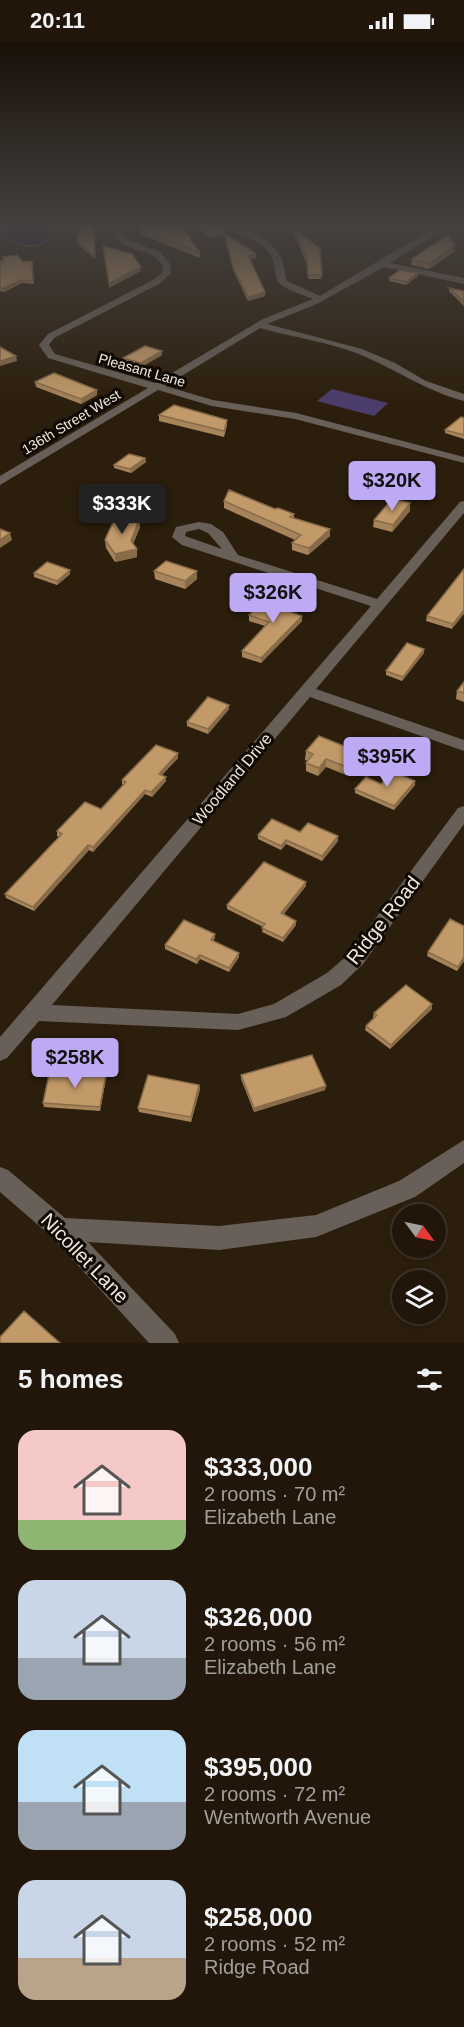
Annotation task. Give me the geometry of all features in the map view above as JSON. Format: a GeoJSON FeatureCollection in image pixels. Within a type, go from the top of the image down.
{"type":"FeatureCollection","features":[{"type":"Feature","properties":{"kind":"street","name":"Pleasant Lane"},"geometry":{"type":"LineString","coordinates":[[153,284],[51,336],[44,349],[55,359],[154,388],[220,405],[296,416],[464,460]]}},
{"type":"Feature","properties":{"kind":"street"},"geometry":{"type":"LineString","coordinates":[[286,284],[320,299]]}},
{"type":"Feature","properties":{"kind":"street","name":"136th Street West"},"geometry":{"type":"LineString","coordinates":[[0,481],[276,315],[320,299],[348,284]]}},
{"type":"Feature","properties":{"kind":"street"},"geometry":{"type":"LineString","coordinates":[[259,325],[359,351],[391,365],[422,383],[464,398]]}},
{"type":"Feature","properties":{"kind":"street","name":"Woodland Drive"},"geometry":{"type":"LineString","coordinates":[[0,1052],[464,506]]}},
{"type":"Feature","properties":{"kind":"street"},"geometry":{"type":"LineString","coordinates":[[234,558],[379,604]]}},
{"type":"Feature","properties":{"kind":"street"},"geometry":{"type":"LineString","coordinates":[[306,691],[464,746]]}},
{"type":"Feature","properties":{"kind":"street","name":"Ridge Road"},"geometry":{"type":"LineString","coordinates":[[33,1012],[238,1022],[279,1011],[334,978],[356,958],[464,812]]}},
{"type":"Feature","properties":{"kind":"street"},"geometry":{"type":"LineString","coordinates":[[60,1229],[219,1238],[316,1226],[407,1189],[464,1150]]}},
{"type":"Feature","properties":{"kind":"street","name":"Nicollet Lane"},"geometry":{"type":"LineString","coordinates":[[0,1178],[60,1229],[166,1343]]}},
{"type":"Feature","properties":{"kind":"shaded area"},"geometry":{"type":"Polygon","coordinates":[[[332,389],[388,403],[374,416],[317,401],[332,389]]]}},
{"type":"Feature","properties":{"kind":"building"},"geometry":{"type":"Polygon","coordinates":[[[0,284],[13,284],[3,288],[0,288],[0,284]]]}},
{"type":"Feature","properties":{"kind":"building"},"geometry":{"type":"Polygon","coordinates":[[[241,284],[261,284],[265,292],[248,297],[241,284]]]}},
{"type":"Feature","properties":{"kind":"building"},"geometry":{"type":"Polygon","coordinates":[[[449,288],[464,291],[464,302],[449,288]]]}},
{"type":"Feature","properties":{"kind":"building"},"geometry":{"type":"Polygon","coordinates":[[[145,346],[162,351],[141,363],[123,358],[145,346]]]}},
{"type":"Feature","properties":{"kind":"building"},"geometry":{"type":"Polygon","coordinates":[[[0,347],[16,356],[0,361],[0,347]]]}},
{"type":"Feature","properties":{"kind":"building"},"geometry":{"type":"Polygon","coordinates":[[[54,373],[97,390],[81,399],[35,382],[54,373]]]}},
{"type":"Feature","properties":{"kind":"building"},"geometry":{"type":"Polygon","coordinates":[[[174,405],[227,420],[224,431],[159,415],[174,405]]]}},
{"type":"Feature","properties":{"kind":"building"},"geometry":{"type":"Polygon","coordinates":[[[461,417],[464,418],[464,435],[445,430],[461,417]]]}},
{"type":"Feature","properties":{"kind":"building"},"geometry":{"type":"Polygon","coordinates":[[[129,454],[145,458],[130,469],[114,465],[129,454]]]}},
{"type":"Feature","properties":{"kind":"building"},"geometry":{"type":"Polygon","coordinates":[[[229,490],[275,509],[294,514],[290,517],[330,529],[309,548],[292,543],[301,535],[224,501],[229,490]]]}},
{"type":"Feature","properties":{"kind":"building"},"geometry":{"type":"Polygon","coordinates":[[[392,499],[410,503],[393,525],[374,520],[392,499]]]}},
{"type":"Feature","properties":{"kind":"building"},"geometry":{"type":"Polygon","coordinates":[[[115,518],[139,520],[131,541],[137,549],[115,554],[105,540],[115,518]]]}},
{"type":"Feature","properties":{"kind":"building"},"geometry":{"type":"Polygon","coordinates":[[[0,529],[10,533],[0,540],[0,529]]]}},
{"type":"Feature","properties":{"kind":"building"},"geometry":{"type":"Polygon","coordinates":[[[166,561],[197,571],[185,581],[154,571],[166,561]]]}},
{"type":"Feature","properties":{"kind":"building"},"geometry":{"type":"Polygon","coordinates":[[[47,562],[70,570],[57,581],[34,573],[47,562]]]}},
{"type":"Feature","properties":{"kind":"building"},"geometry":{"type":"Polygon","coordinates":[[[464,569],[464,610],[453,624],[427,616],[464,569]]]}},
{"type":"Feature","properties":{"kind":"building"},"geometry":{"type":"Polygon","coordinates":[[[282,593],[300,599],[288,611],[302,616],[261,658],[242,651],[269,622],[249,615],[262,603],[269,605],[282,593]]]}},
{"type":"Feature","properties":{"kind":"building"},"geometry":{"type":"Polygon","coordinates":[[[407,643],[424,649],[403,677],[386,671],[407,643]]]}},
{"type":"Feature","properties":{"kind":"building"},"geometry":{"type":"Polygon","coordinates":[[[464,682],[464,693],[457,691],[464,682]]]}},
{"type":"Feature","properties":{"kind":"building"},"geometry":{"type":"Polygon","coordinates":[[[208,697],[229,705],[208,729],[187,722],[208,697]]]}},
{"type":"Feature","properties":{"kind":"building"},"geometry":{"type":"Polygon","coordinates":[[[319,736],[359,752],[347,767],[326,759],[319,768],[306,763],[313,754],[306,751],[319,736]]]}},
{"type":"Feature","properties":{"kind":"building"},"geometry":{"type":"Polygon","coordinates":[[[156,745],[178,753],[159,774],[166,777],[151,792],[145,790],[93,847],[88,845],[33,907],[5,894],[62,834],[57,831],[85,802],[101,809],[126,782],[122,780],[156,745]]]}},
{"type":"Feature","properties":{"kind":"building"},"geometry":{"type":"Polygon","coordinates":[[[392,771],[415,781],[394,806],[355,789],[366,777],[381,784],[392,771]]]}},
{"type":"Feature","properties":{"kind":"building"},"geometry":{"type":"Polygon","coordinates":[[[272,819],[300,832],[308,823],[338,836],[322,856],[286,840],[281,846],[258,835],[272,819]]]}},
{"type":"Feature","properties":{"kind":"building"},"geometry":{"type":"Polygon","coordinates":[[[264,862],[306,882],[281,913],[296,921],[283,938],[262,928],[265,924],[227,905],[264,862]]]}},
{"type":"Feature","properties":{"kind":"building"},"geometry":{"type":"Polygon","coordinates":[[[450,919],[464,926],[464,957],[458,967],[428,952],[450,919]]]}},
{"type":"Feature","properties":{"kind":"building"},"geometry":{"type":"Polygon","coordinates":[[[184,920],[215,934],[211,940],[239,953],[229,968],[200,955],[196,959],[165,945],[184,920]]]}},
{"type":"Feature","properties":{"kind":"building"},"geometry":{"type":"Polygon","coordinates":[[[406,985],[432,1004],[391,1045],[366,1026],[377,1015],[374,1013],[406,985]]]}},
{"type":"Feature","properties":{"kind":"building"},"geometry":{"type":"Polygon","coordinates":[[[312,1055],[326,1086],[254,1108],[241,1075],[312,1055]]]}},
{"type":"Feature","properties":{"kind":"building"},"geometry":{"type":"Polygon","coordinates":[[[50,1070],[106,1074],[100,1107],[43,1103],[50,1070]]]}},
{"type":"Feature","properties":{"kind":"building"},"geometry":{"type":"Polygon","coordinates":[[[148,1075],[199,1085],[191,1117],[138,1108],[148,1075]]]}},
{"type":"Feature","properties":{"kind":"building"},"geometry":{"type":"Polygon","coordinates":[[[24,1311],[60,1343],[0,1343],[0,1337],[24,1311]]]}}]}
